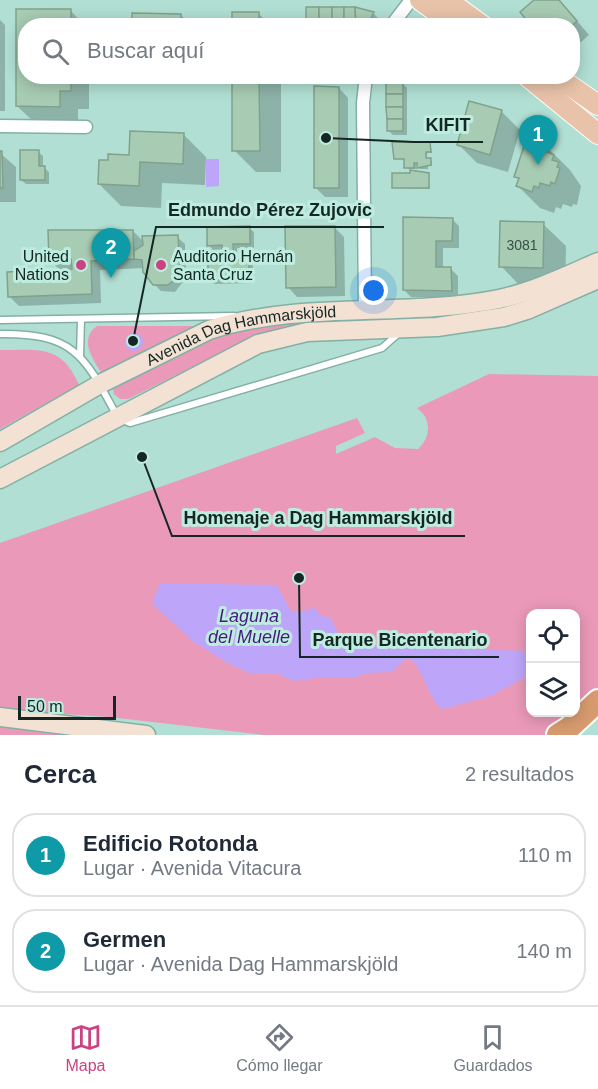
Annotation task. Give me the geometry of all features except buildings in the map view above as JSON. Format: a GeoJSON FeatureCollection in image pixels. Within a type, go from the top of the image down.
{"type":"FeatureCollection","features":[{"type":"Feature","properties":{"kind":"highway"},"geometry":{"type":"LineString","coordinates":[[558,735],[598,701]]}},
{"type":"Feature","properties":{"kind":"main road"},"geometry":{"type":"LineString","coordinates":[[420,0],[445,18]]}},
{"type":"Feature","properties":{"kind":"main road"},"geometry":{"type":"LineString","coordinates":[[447,0],[472,18]]}},
{"type":"Feature","properties":{"kind":"main road"},"geometry":{"type":"LineString","coordinates":[[537,84],[598,134]]}},
{"type":"Feature","properties":{"kind":"main road"},"geometry":{"type":"LineString","coordinates":[[568,84],[598,105]]}},
{"type":"Feature","properties":{"kind":"main road","name":"Avenida Dag Hammarskjöld"},"geometry":{"type":"LineString","coordinates":[[0,442],[100,384],[209,330],[268,315],[499,299],[522,293],[598,262]]}},
{"type":"Feature","properties":{"kind":"main road","name":"Avenida Dag Hammarskjöld"},"geometry":{"type":"LineString","coordinates":[[0,479],[118,418],[211,366],[258,344],[307,332],[403,330],[460,325],[504,317],[527,310],[598,279]]}},
{"type":"Feature","properties":{"kind":"main road"},"geometry":{"type":"LineString","coordinates":[[0,717],[146,735]]}},
{"type":"Feature","properties":{"kind":"street"},"geometry":{"type":"LineString","coordinates":[[397,18],[411,0]]}},
{"type":"Feature","properties":{"kind":"street"},"geometry":{"type":"LineString","coordinates":[[365,84],[363,103],[365,310]]}},
{"type":"Feature","properties":{"kind":"street"},"geometry":{"type":"LineString","coordinates":[[0,126],[86,127]]}},
{"type":"Feature","properties":{"kind":"lane"},"geometry":{"type":"LineString","coordinates":[[0,320],[268,315]]}},
{"type":"Feature","properties":{"kind":"lane"},"geometry":{"type":"LineString","coordinates":[[80,356],[81,319]]}},
{"type":"Feature","properties":{"kind":"lane"},"geometry":{"type":"LineString","coordinates":[[0,334],[41,335],[67,347],[80,356],[100,384],[118,418],[130,423],[148,420],[382,348],[403,330]]}},
{"type":"Feature","properties":{"kind":"shaded area"},"geometry":{"type":"Polygon","coordinates":[[[513,304],[465,314],[249,339],[128,399],[120,399],[114,394],[113,389],[184,352],[230,332],[271,325],[432,316],[513,304]]]}},
{"type":"Feature","properties":{"kind":"shaded area"},"geometry":{"type":"Polygon","coordinates":[[[97,326],[199,326],[104,377],[88,344],[91,332],[97,326]]]}},
{"type":"Feature","properties":{"kind":"shaded area"},"geometry":{"type":"Polygon","coordinates":[[[0,350],[37,350],[57,356],[65,362],[79,385],[0,429],[0,350]]]}},
{"type":"Feature","properties":{"kind":"shaded area"},"geometry":{"type":"Polygon","coordinates":[[[489,374],[598,376],[598,690],[580,709],[580,609],[526,609],[526,717],[570,717],[549,735],[264,735],[109,717],[0,710],[0,543],[357,418],[365,433],[336,446],[336,454],[375,437],[395,448],[418,449],[425,439],[428,428],[422,412],[417,408],[489,374]]]}},
{"type":"Feature","properties":{"kind":"shaded area"},"geometry":{"type":"Polygon","coordinates":[[[0,723],[104,735],[0,735],[0,723]]]}},
{"type":"Feature","properties":{"kind":"water"},"geometry":{"type":"Polygon","coordinates":[[[206,159],[219,159],[219,186],[206,187],[206,159]]]}},
{"type":"Feature","properties":{"kind":"water"},"geometry":{"type":"Polygon","coordinates":[[[134,333],[140,336],[143,342],[140,348],[134,351],[128,348],[125,342],[128,336],[134,333]]]}},
{"type":"Feature","properties":{"kind":"water","name":"Laguna del Muelle"},"geometry":{"type":"Polygon","coordinates":[[[160,583],[277,585],[290,610],[297,612],[315,608],[321,616],[330,617],[339,635],[362,637],[363,646],[526,651],[526,676],[491,696],[443,709],[435,701],[411,659],[406,659],[392,672],[367,673],[354,678],[324,677],[293,681],[279,674],[252,674],[229,664],[192,641],[152,603],[160,583]]]}},
{"type":"Feature","properties":{"kind":"place","name":"KIFIT"},"geometry":{"type":"Point","coordinates":[326,138]}},
{"type":"Feature","properties":{"kind":"place","name":"Edificio Rotonda"},"geometry":{"type":"Point","coordinates":[538,165]}},
{"type":"Feature","properties":{"kind":"place","name":"United Nations"},"geometry":{"type":"Point","coordinates":[81,265]}},
{"type":"Feature","properties":{"kind":"place","name":"Auditorio Hernán Santa Cruz"},"geometry":{"type":"Point","coordinates":[161,265]}},
{"type":"Feature","properties":{"kind":"place","name":"Germen"},"geometry":{"type":"Point","coordinates":[111,278]}},
{"type":"Feature","properties":{"kind":"place","name":"Edmundo Pérez Zujovic"},"geometry":{"type":"Point","coordinates":[133,341]}},
{"type":"Feature","properties":{"kind":"place","name":"Homenaje a Dag Hammarskjöld"},"geometry":{"type":"Point","coordinates":[142,457]}},
{"type":"Feature","properties":{"kind":"place","name":"Parque Bicentenario"},"geometry":{"type":"Point","coordinates":[299,578]}}]}
